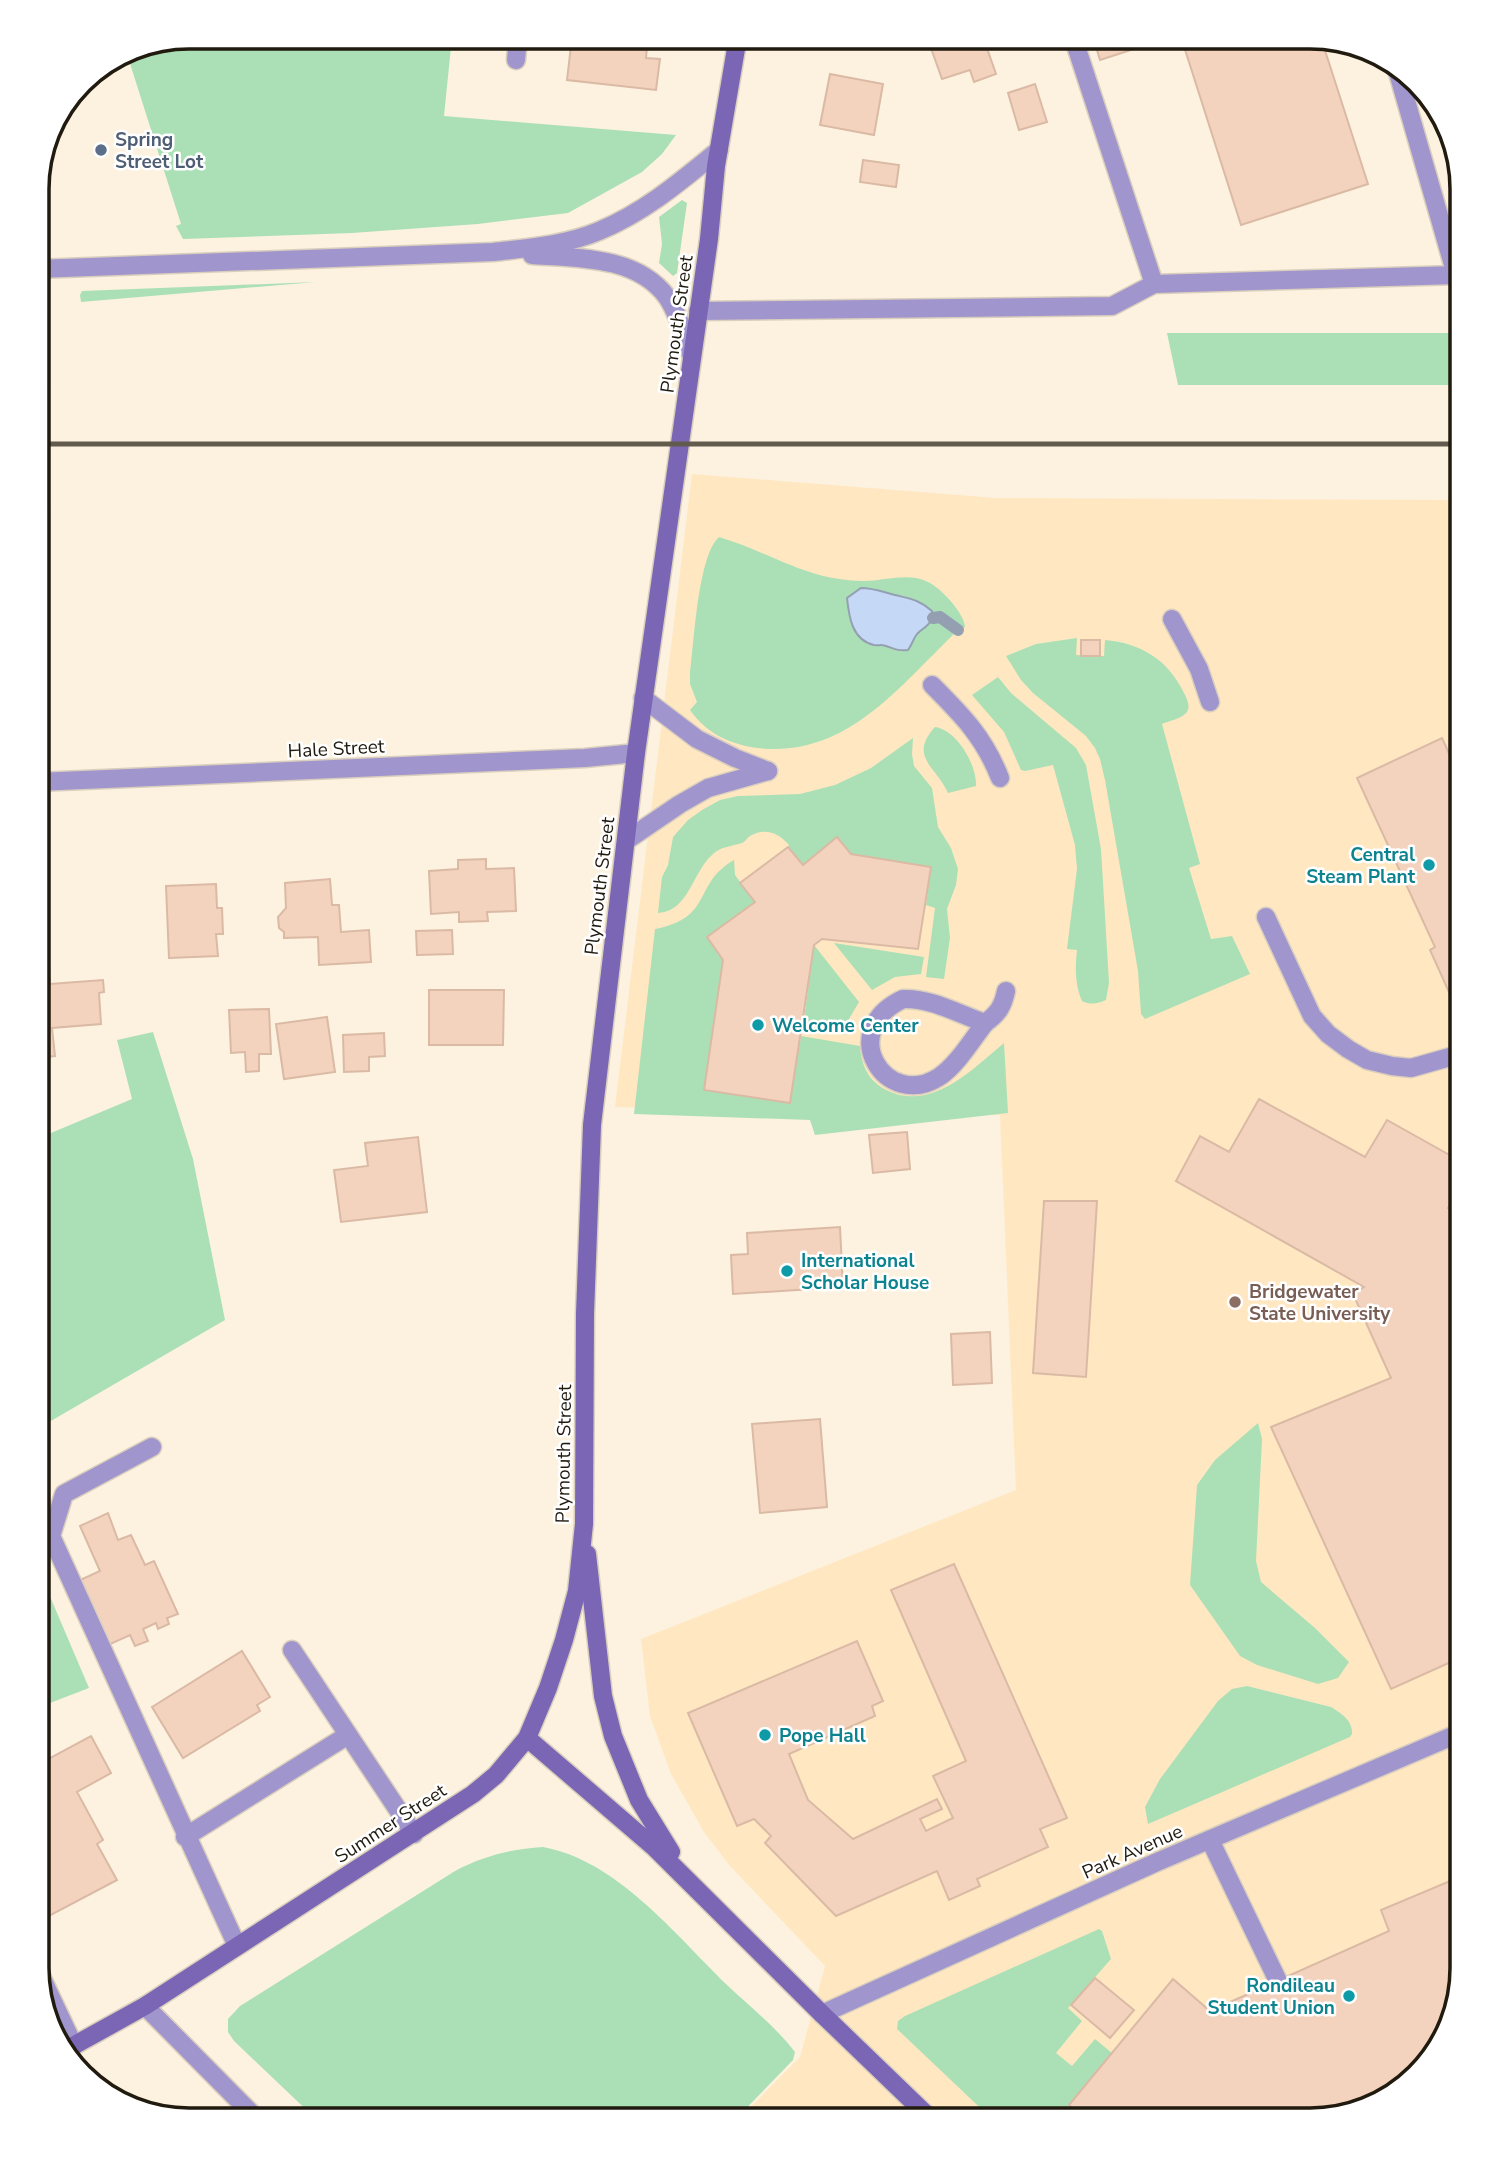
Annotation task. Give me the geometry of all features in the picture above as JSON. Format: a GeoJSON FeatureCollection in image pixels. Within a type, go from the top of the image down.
{"type":"FeatureCollection","features":[{"type":"Feature","properties":{"kind":"main road","name":"Plymouth Street"},"geometry":{"type":"LineString","coordinates":[[527,1738],[564,1640],[576,1591],[584,1524],[585,1314],[592,1125],[643,698],[719,150],[736,49]]}},
{"type":"Feature","properties":{"kind":"main road"},"geometry":{"type":"LineString","coordinates":[[584,1524],[603,1696],[613,1735],[639,1800],[660,1837],[702,1894]]}},
{"type":"Feature","properties":{"kind":"main road"},"geometry":{"type":"LineString","coordinates":[[527,1738],[655,1848],[920,2108]]}},
{"type":"Feature","properties":{"kind":"main road","name":"Summer Street"},"geometry":{"type":"LineString","coordinates":[[73,2046],[145,2006],[414,1834],[489,1781],[527,1738]]}},
{"type":"Feature","properties":{"kind":"street"},"geometry":{"type":"LineString","coordinates":[[516,60],[517,49]]}},
{"type":"Feature","properties":{"kind":"street"},"geometry":{"type":"LineString","coordinates":[[1077,49],[1154,284]]}},
{"type":"Feature","properties":{"kind":"street"},"geometry":{"type":"LineString","coordinates":[[1400,82],[1450,254]]}},
{"type":"Feature","properties":{"kind":"street"},"geometry":{"type":"LineString","coordinates":[[49,269],[493,252],[547,245],[597,232],[656,201],[719,150]]}},
{"type":"Feature","properties":{"kind":"street"},"geometry":{"type":"LineString","coordinates":[[493,252],[584,259],[633,270],[665,295],[673,307],[692,357]]}},
{"type":"Feature","properties":{"kind":"street"},"geometry":{"type":"LineString","coordinates":[[698,311],[1112,306],[1154,284],[1450,275]]}},
{"type":"Feature","properties":{"kind":"street"},"geometry":{"type":"LineString","coordinates":[[1172,619],[1199,669],[1210,702]]}},
{"type":"Feature","properties":{"kind":"street"},"geometry":{"type":"LineString","coordinates":[[932,685],[977,732],[1000,778]]}},
{"type":"Feature","properties":{"kind":"street"},"geometry":{"type":"LineString","coordinates":[[627,840],[701,792],[729,781],[768,771],[697,739],[643,698]]}},
{"type":"Feature","properties":{"kind":"street","name":"Hale Street"},"geometry":{"type":"LineString","coordinates":[[49,781],[636,753]]}},
{"type":"Feature","properties":{"kind":"street"},"geometry":{"type":"LineString","coordinates":[[1266,917],[1312,1016],[1328,1034],[1367,1060],[1391,1066],[1411,1068],[1450,1057]]}},
{"type":"Feature","properties":{"kind":"street"},"geometry":{"type":"LineString","coordinates":[[985,1023],[933,1003],[903,999],[879,1015],[872,1028],[870,1042],[873,1056],[879,1069],[896,1082],[916,1086],[930,1082],[942,1075],[985,1023],[994,1017],[1003,1004],[1006,991]]}},
{"type":"Feature","properties":{"kind":"street"},"geometry":{"type":"LineString","coordinates":[[152,1447],[64,1494],[51,1536],[185,1837],[237,1946]]}},
{"type":"Feature","properties":{"kind":"street"},"geometry":{"type":"LineString","coordinates":[[292,1650],[414,1834]]}},
{"type":"Feature","properties":{"kind":"street"},"geometry":{"type":"LineString","coordinates":[[185,1837],[348,1735]]}},
{"type":"Feature","properties":{"kind":"street","name":"Park Avenue"},"geometry":{"type":"LineString","coordinates":[[822,2014],[1210,1840],[1450,1737]]}},
{"type":"Feature","properties":{"kind":"street"},"geometry":{"type":"LineString","coordinates":[[1210,1840],[1278,1981]]}},
{"type":"Feature","properties":{"kind":"street"},"geometry":{"type":"LineString","coordinates":[[145,2006],[246,2108]]}},
{"type":"Feature","properties":{"kind":"shaded area","name":"Bridgewater State University"},"geometry":{"type":"Polygon","coordinates":[[[692,474],[996,498],[1450,500],[1450,1968],[1449,1986],[1439,2022],[1421,2053],[1395,2079],[1364,2097],[1328,2107],[1310,2108],[750,2108],[800,2057],[825,1966],[730,1866],[704,1832],[671,1774],[650,1716],[641,1639],[1016,1490],[1000,1115],[615,1107],[692,474]]]}},
{"type":"Feature","properties":{"kind":"green space"},"geometry":{"type":"Polygon","coordinates":[[[451,49],[444,116],[676,135],[662,154],[642,172],[568,213],[478,224],[352,233],[183,239],[176,226],[181,224],[130,63],[171,50],[451,49]]]}},
{"type":"Feature","properties":{"kind":"green space"},"geometry":{"type":"Polygon","coordinates":[[[682,200],[687,203],[677,273],[673,276],[659,263],[662,244],[659,217],[682,200]]]}},
{"type":"Feature","properties":{"kind":"green space"},"geometry":{"type":"Polygon","coordinates":[[[316,282],[81,302],[80,295],[82,291],[316,282]]]}},
{"type":"Feature","properties":{"kind":"green space"},"geometry":{"type":"Polygon","coordinates":[[[1167,333],[1450,333],[1450,385],[1178,385],[1167,333]]]}},
{"type":"Feature","properties":{"kind":"green space"},"geometry":{"type":"Polygon","coordinates":[[[719,537],[824,576],[864,581],[905,577],[921,579],[945,595],[961,615],[965,627],[961,629],[955,623],[951,626],[953,635],[911,677],[867,716],[843,731],[817,742],[788,748],[757,748],[737,744],[711,731],[690,710],[697,702],[690,684],[690,673],[698,600],[706,562],[719,537]]]}},
{"type":"Feature","properties":{"kind":"green space"},"geometry":{"type":"Polygon","coordinates":[[[1077,638],[1076,655],[1104,656],[1105,640],[1141,649],[1169,670],[1187,698],[1187,712],[1162,724],[1200,864],[1189,868],[1211,939],[1232,936],[1250,974],[1145,1019],[1141,1014],[1138,971],[1100,759],[1086,736],[1033,693],[1006,656],[1036,644],[1077,638]]]}},
{"type":"Feature","properties":{"kind":"green space"},"geometry":{"type":"Polygon","coordinates":[[[998,677],[1011,693],[1076,748],[1086,765],[1101,849],[1109,983],[1106,1000],[1100,1002],[1082,1001],[1076,976],[1077,950],[1067,949],[1077,869],[1075,845],[1053,765],[1021,770],[1004,732],[972,695],[998,677]]]}},
{"type":"Feature","properties":{"kind":"green space"},"geometry":{"type":"Polygon","coordinates":[[[935,727],[958,741],[973,768],[976,786],[948,793],[924,754],[927,737],[935,727]]]}},
{"type":"Feature","properties":{"kind":"green space"},"geometry":{"type":"Polygon","coordinates":[[[913,738],[914,766],[932,788],[938,827],[951,848],[958,869],[956,885],[947,909],[950,938],[944,979],[926,977],[935,908],[926,905],[931,867],[851,854],[837,837],[803,865],[781,837],[766,832],[756,833],[742,843],[715,852],[677,906],[658,913],[662,877],[668,865],[673,837],[688,820],[702,810],[720,800],[738,796],[800,794],[835,785],[871,768],[913,738]]]}},
{"type":"Feature","properties":{"kind":"green space"},"geometry":{"type":"Polygon","coordinates":[[[734,860],[735,875],[755,902],[707,937],[723,960],[704,1090],[790,1103],[801,1036],[860,1046],[866,1070],[876,1083],[898,1095],[915,1096],[932,1093],[963,1077],[1004,1043],[1008,1113],[815,1135],[810,1120],[634,1114],[655,929],[674,924],[686,917],[695,909],[712,879],[734,860]]]}},
{"type":"Feature","properties":{"kind":"green space"},"geometry":{"type":"Polygon","coordinates":[[[834,943],[924,957],[921,974],[895,977],[872,990],[834,943]]]}},
{"type":"Feature","properties":{"kind":"green space"},"geometry":{"type":"Polygon","coordinates":[[[814,945],[859,1002],[849,1019],[845,1035],[803,1027],[814,945]]]}},
{"type":"Feature","properties":{"kind":"green space"},"geometry":{"type":"Polygon","coordinates":[[[153,1032],[193,1159],[225,1320],[49,1422],[49,1134],[132,1099],[117,1040],[153,1032]]]}},
{"type":"Feature","properties":{"kind":"green space"},"geometry":{"type":"Polygon","coordinates":[[[1258,1423],[1262,1439],[1256,1561],[1261,1582],[1315,1628],[1349,1662],[1338,1678],[1318,1684],[1257,1665],[1240,1656],[1190,1585],[1197,1485],[1215,1460],[1258,1423]]]}},
{"type":"Feature","properties":{"kind":"green space"},"geometry":{"type":"Polygon","coordinates":[[[49,1594],[89,1688],[49,1703],[49,1594]]]}},
{"type":"Feature","properties":{"kind":"green space"},"geometry":{"type":"Polygon","coordinates":[[[1247,1686],[1331,1707],[1348,1721],[1352,1734],[1148,1824],[1145,1807],[1160,1779],[1218,1701],[1232,1689],[1247,1686]]]}},
{"type":"Feature","properties":{"kind":"green space"},"geometry":{"type":"Polygon","coordinates":[[[543,1847],[570,1855],[620,1883],[665,1922],[771,2025],[795,2052],[793,2060],[747,2108],[304,2108],[234,2041],[228,2032],[228,2019],[240,2006],[455,1871],[476,1861],[520,1849],[543,1847]]]}},
{"type":"Feature","properties":{"kind":"green space"},"geometry":{"type":"Polygon","coordinates":[[[1099,1929],[1102,1931],[1111,1959],[1068,2008],[1082,2021],[1056,2053],[1072,2066],[1095,2039],[1112,2053],[1069,2105],[1072,2108],[980,2108],[897,2029],[898,2021],[1099,1929]]]}},
{"type":"Feature","properties":{"kind":"water"},"geometry":{"type":"Polygon","coordinates":[[[861,588],[911,599],[932,611],[930,622],[917,634],[908,650],[874,645],[856,633],[847,598],[861,588]]]}},
{"type":"Feature","properties":{"kind":"building"},"geometry":{"type":"Polygon","coordinates":[[[571,49],[647,49],[646,58],[660,59],[656,90],[567,80],[571,49]]]}},
{"type":"Feature","properties":{"kind":"building"},"geometry":{"type":"Polygon","coordinates":[[[931,49],[987,49],[996,74],[974,82],[970,70],[942,79],[931,49]]]}},
{"type":"Feature","properties":{"kind":"building"},"geometry":{"type":"Polygon","coordinates":[[[1097,49],[1134,49],[1100,60],[1097,49]]]}},
{"type":"Feature","properties":{"kind":"building"},"geometry":{"type":"Polygon","coordinates":[[[1185,49],[1325,50],[1368,184],[1241,225],[1185,49]]]}},
{"type":"Feature","properties":{"kind":"building"},"geometry":{"type":"Polygon","coordinates":[[[830,74],[883,84],[874,135],[820,125],[830,74]]]}},
{"type":"Feature","properties":{"kind":"building"},"geometry":{"type":"Polygon","coordinates":[[[1035,84],[1047,122],[1019,130],[1008,93],[1035,84]]]}},
{"type":"Feature","properties":{"kind":"building"},"geometry":{"type":"Polygon","coordinates":[[[863,160],[899,165],[896,187],[860,182],[863,160]]]}},
{"type":"Feature","properties":{"kind":"building"},"geometry":{"type":"Polygon","coordinates":[[[1081,640],[1100,640],[1100,656],[1081,656],[1081,640]]]}},
{"type":"Feature","properties":{"kind":"building","name":"Central Steam Plant"},"geometry":{"type":"Polygon","coordinates":[[[1442,738],[1450,756],[1450,994],[1430,950],[1435,947],[1357,778],[1442,738]]]}},
{"type":"Feature","properties":{"kind":"building","name":"Welcome Center"},"geometry":{"type":"Polygon","coordinates":[[[837,837],[851,854],[931,867],[918,949],[822,939],[814,945],[790,1103],[704,1090],[723,960],[707,937],[755,902],[740,883],[788,847],[803,865],[837,837]]]}},
{"type":"Feature","properties":{"kind":"building"},"geometry":{"type":"Polygon","coordinates":[[[486,859],[486,869],[514,868],[516,911],[487,912],[488,921],[459,922],[459,912],[431,914],[429,871],[458,869],[458,860],[486,859]]]}},
{"type":"Feature","properties":{"kind":"building"},"geometry":{"type":"Polygon","coordinates":[[[330,879],[332,905],[339,905],[341,932],[369,930],[371,962],[319,965],[318,937],[284,938],[284,932],[279,928],[278,917],[286,908],[285,883],[330,879]]]}},
{"type":"Feature","properties":{"kind":"building"},"geometry":{"type":"Polygon","coordinates":[[[216,884],[217,908],[222,908],[223,934],[216,934],[218,956],[169,958],[166,886],[216,884]]]}},
{"type":"Feature","properties":{"kind":"building"},"geometry":{"type":"Polygon","coordinates":[[[452,930],[453,954],[417,955],[416,931],[452,930]]]}},
{"type":"Feature","properties":{"kind":"building"},"geometry":{"type":"Polygon","coordinates":[[[49,969],[50,984],[103,980],[104,992],[99,993],[101,1024],[52,1028],[55,1056],[49,1057],[49,969]]]}},
{"type":"Feature","properties":{"kind":"building"},"geometry":{"type":"Polygon","coordinates":[[[429,990],[504,990],[503,1045],[429,1045],[429,990]]]}},
{"type":"Feature","properties":{"kind":"building"},"geometry":{"type":"Polygon","coordinates":[[[269,1009],[271,1054],[259,1054],[259,1071],[246,1072],[245,1052],[231,1053],[229,1010],[269,1009]]]}},
{"type":"Feature","properties":{"kind":"building"},"geometry":{"type":"Polygon","coordinates":[[[327,1017],[335,1072],[284,1079],[276,1024],[327,1017]]]}},
{"type":"Feature","properties":{"kind":"building"},"geometry":{"type":"Polygon","coordinates":[[[384,1033],[385,1056],[369,1057],[369,1071],[344,1072],[343,1035],[384,1033]]]}},
{"type":"Feature","properties":{"kind":"building"},"geometry":{"type":"Polygon","coordinates":[[[1259,1099],[1365,1157],[1387,1120],[1450,1155],[1450,1662],[1391,1689],[1271,1427],[1391,1378],[1353,1294],[1364,1287],[1176,1181],[1200,1136],[1229,1152],[1259,1099]]]}},
{"type":"Feature","properties":{"kind":"building"},"geometry":{"type":"Polygon","coordinates":[[[907,1132],[910,1169],[873,1173],[869,1135],[907,1132]]]}},
{"type":"Feature","properties":{"kind":"building"},"geometry":{"type":"Polygon","coordinates":[[[418,1137],[427,1212],[341,1222],[334,1170],[368,1166],[365,1143],[418,1137]]]}},
{"type":"Feature","properties":{"kind":"building"},"geometry":{"type":"Polygon","coordinates":[[[1044,1201],[1097,1201],[1086,1377],[1033,1373],[1044,1201]]]}},
{"type":"Feature","properties":{"kind":"building","name":"International Scholar House"},"geometry":{"type":"Polygon","coordinates":[[[840,1227],[843,1287],[733,1294],[731,1255],[748,1254],[747,1233],[840,1227]]]}},
{"type":"Feature","properties":{"kind":"building"},"geometry":{"type":"Polygon","coordinates":[[[990,1332],[992,1383],[953,1385],[951,1334],[990,1332]]]}},
{"type":"Feature","properties":{"kind":"building"},"geometry":{"type":"Polygon","coordinates":[[[820,1419],[827,1507],[760,1513],[752,1424],[820,1419]]]}},
{"type":"Feature","properties":{"kind":"building"},"geometry":{"type":"Polygon","coordinates":[[[108,1513],[118,1540],[131,1535],[145,1565],[154,1561],[178,1614],[167,1618],[169,1624],[158,1629],[156,1623],[143,1629],[148,1641],[135,1646],[130,1635],[106,1646],[78,1581],[100,1571],[80,1526],[108,1513]]]}},
{"type":"Feature","properties":{"kind":"building","name":"Pope Hall"},"geometry":{"type":"Polygon","coordinates":[[[954,1564],[1067,1818],[1040,1829],[1048,1847],[977,1879],[980,1886],[949,1900],[937,1871],[836,1916],[765,1843],[771,1836],[754,1819],[737,1826],[688,1713],[857,1641],[883,1701],[872,1706],[875,1716],[789,1754],[808,1800],[853,1839],[937,1799],[942,1809],[920,1819],[926,1831],[953,1818],[933,1776],[966,1761],[891,1590],[954,1564]]]}},
{"type":"Feature","properties":{"kind":"building"},"geometry":{"type":"Polygon","coordinates":[[[242,1651],[270,1697],[257,1705],[260,1711],[183,1758],[152,1707],[242,1651]]]}},
{"type":"Feature","properties":{"kind":"building"},"geometry":{"type":"Polygon","coordinates":[[[91,1736],[111,1773],[77,1792],[103,1840],[97,1844],[117,1880],[49,1916],[49,1797],[49,1759],[91,1736]]]}},
{"type":"Feature","properties":{"kind":"building","name":"Rondileau Student Union"},"geometry":{"type":"Polygon","coordinates":[[[1450,1881],[1449,1986],[1439,2022],[1421,2053],[1409,2067],[1380,2089],[1346,2103],[1310,2108],[1072,2108],[1069,2105],[1173,1979],[1210,2011],[1389,1931],[1381,1910],[1450,1881]]]}},
{"type":"Feature","properties":{"kind":"building"},"geometry":{"type":"Polygon","coordinates":[[[1095,1978],[1134,2010],[1110,2038],[1071,2005],[1095,1978]]]}},
{"type":"Feature","properties":{"kind":"waterway"},"geometry":{"type":"LineString","coordinates":[[933,618],[940,617],[958,630]]}},
{"type":"Feature","properties":{"kind":"railway"},"geometry":{"type":"LineString","coordinates":[[49,444],[1450,444]]}},
{"type":"Feature","properties":{"kind":"place","name":"Spring Street Lot"},"geometry":{"type":"Point","coordinates":[101,150]}},
{"type":"Feature","properties":{"kind":"place","name":"Central Steam Plant"},"geometry":{"type":"Point","coordinates":[1429,865]}},
{"type":"Feature","properties":{"kind":"place","name":"Welcome Center"},"geometry":{"type":"Point","coordinates":[758,1025]}},
{"type":"Feature","properties":{"kind":"place","name":"International Scholar House"},"geometry":{"type":"Point","coordinates":[787,1271]}},
{"type":"Feature","properties":{"kind":"place","name":"Bridgewater State University"},"geometry":{"type":"Point","coordinates":[1235,1302]}},
{"type":"Feature","properties":{"kind":"place","name":"Pope Hall"},"geometry":{"type":"Point","coordinates":[765,1735]}},
{"type":"Feature","properties":{"kind":"place","name":"Rondileau Student Union"},"geometry":{"type":"Point","coordinates":[1349,1996]}}]}
